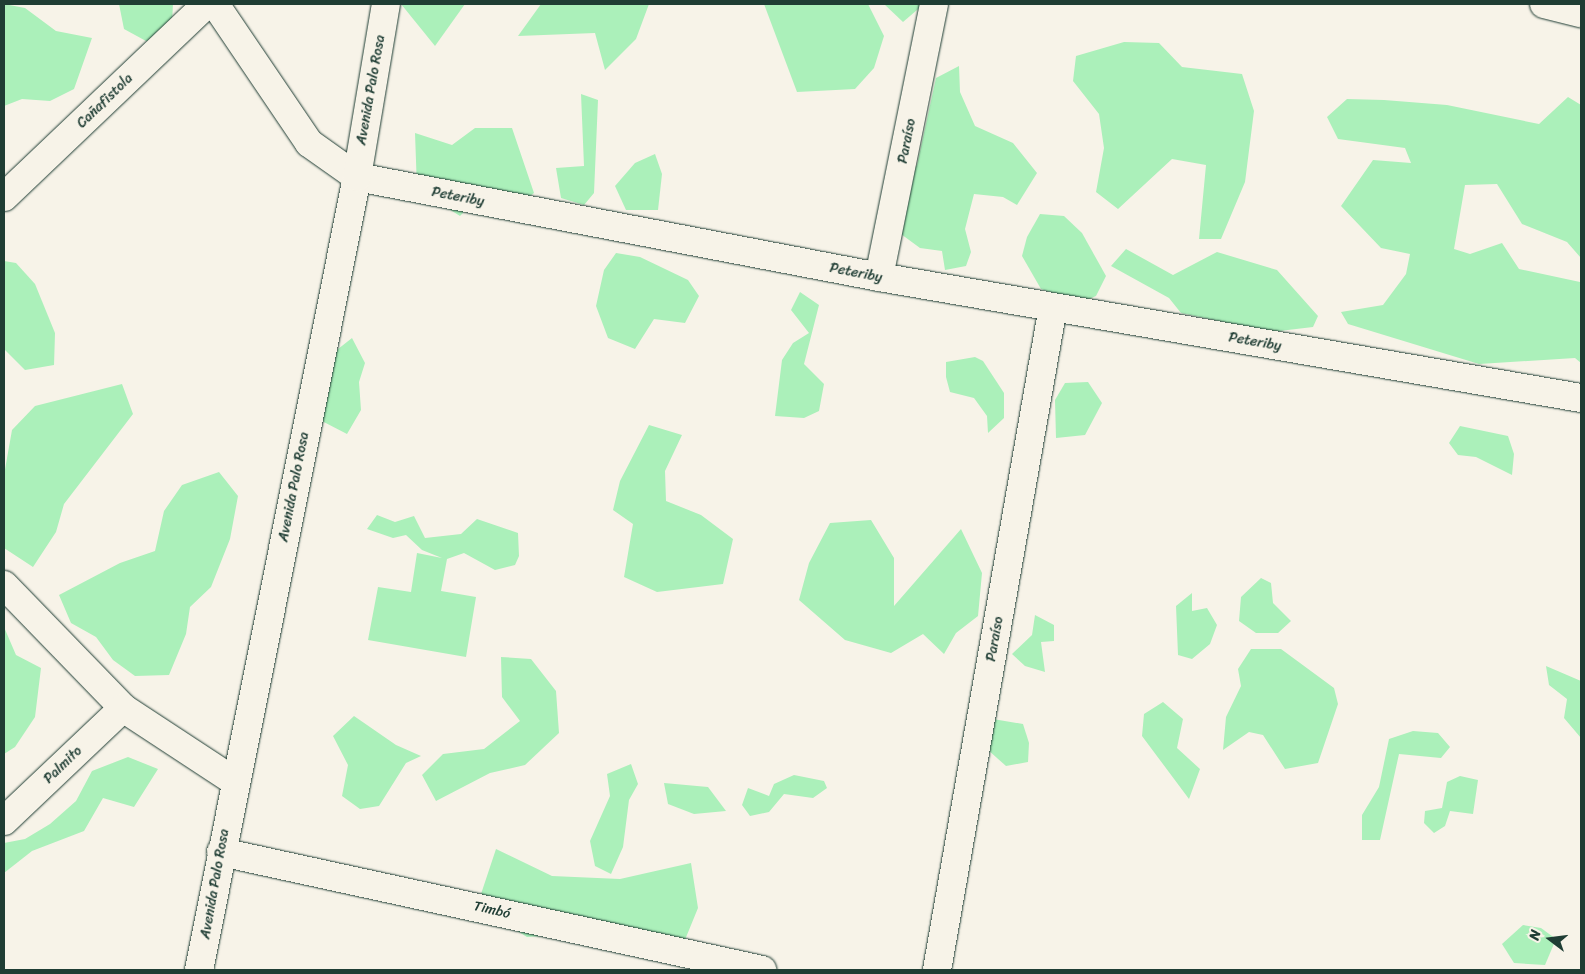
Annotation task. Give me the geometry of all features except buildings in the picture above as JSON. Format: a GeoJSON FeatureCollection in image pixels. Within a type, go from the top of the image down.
{"type":"FeatureCollection","features":[{"type":"Feature","properties":{"kind":"street","name":"Cañafistola"},"geometry":{"type":"LineString","coordinates":[[4,197],[207,4]]}},
{"type":"Feature","properties":{"kind":"street","name":"Peteriby"},"geometry":{"type":"LineString","coordinates":[[215,4],[309,143],[356,177],[879,278],[1581,398]]}},
{"type":"Feature","properties":{"kind":"street","name":"Avenida Palo Rosa"},"geometry":{"type":"LineString","coordinates":[[200,970],[220,852],[356,177],[386,4]]}},
{"type":"Feature","properties":{"kind":"street","name":"Paraíso"},"geometry":{"type":"LineString","coordinates":[[879,278],[934,4]]}},
{"type":"Feature","properties":{"kind":"street"},"geometry":{"type":"LineString","coordinates":[[1551,4],[1581,13]]}},
{"type":"Feature","properties":{"kind":"street","name":"Paraíso"},"geometry":{"type":"LineString","coordinates":[[938,970],[1052,307]]}},
{"type":"Feature","properties":{"kind":"street"},"geometry":{"type":"LineString","coordinates":[[4,585],[123,708],[234,781]]}},
{"type":"Feature","properties":{"kind":"street","name":"Palmito"},"geometry":{"type":"LineString","coordinates":[[4,821],[123,708]]}},
{"type":"Feature","properties":{"kind":"street","name":"Timbó"},"geometry":{"type":"LineString","coordinates":[[220,852],[762,970]]}},
{"type":"Feature","properties":{"kind":"green space"},"geometry":{"type":"Polygon","coordinates":[[[4,4],[25,8],[56,31],[92,38],[74,89],[50,101],[22,99],[4,106],[4,4]]]}},
{"type":"Feature","properties":{"kind":"green space"},"geometry":{"type":"Polygon","coordinates":[[[119,4],[173,4],[171,39],[157,47],[124,29],[119,4]]]}},
{"type":"Feature","properties":{"kind":"green space"},"geometry":{"type":"Polygon","coordinates":[[[401,4],[465,4],[435,46],[401,4]]]}},
{"type":"Feature","properties":{"kind":"green space"},"geometry":{"type":"Polygon","coordinates":[[[541,4],[649,4],[636,39],[605,70],[595,33],[518,36],[541,4]]]}},
{"type":"Feature","properties":{"kind":"green space"},"geometry":{"type":"Polygon","coordinates":[[[764,4],[868,4],[884,36],[874,68],[855,89],[797,92],[764,4]]]}},
{"type":"Feature","properties":{"kind":"green space"},"geometry":{"type":"Polygon","coordinates":[[[884,4],[924,4],[903,22],[884,4]]]}},
{"type":"Feature","properties":{"kind":"green space"},"geometry":{"type":"Polygon","coordinates":[[[1124,42],[1159,43],[1182,67],[1242,74],[1254,111],[1245,182],[1221,239],[1199,239],[1206,165],[1172,159],[1118,209],[1096,192],[1104,148],[1099,114],[1073,81],[1076,56],[1124,42]]]}},
{"type":"Feature","properties":{"kind":"green space"},"geometry":{"type":"Polygon","coordinates":[[[959,66],[960,92],[975,126],[1013,143],[1037,173],[1017,205],[1003,197],[974,194],[965,229],[971,252],[966,266],[945,270],[942,251],[920,248],[890,226],[890,189],[917,165],[936,78],[959,66]]]}},
{"type":"Feature","properties":{"kind":"green space"},"geometry":{"type":"Polygon","coordinates":[[[581,94],[598,100],[594,193],[584,205],[561,198],[556,168],[584,166],[581,94]]]}},
{"type":"Feature","properties":{"kind":"green space"},"geometry":{"type":"Polygon","coordinates":[[[1568,97],[1581,105],[1581,258],[1567,242],[1522,224],[1497,184],[1465,185],[1454,249],[1470,254],[1502,243],[1519,269],[1580,282],[1581,363],[1575,358],[1479,364],[1348,324],[1341,312],[1383,305],[1406,274],[1410,254],[1381,248],[1341,206],[1373,160],[1411,163],[1405,148],[1338,139],[1327,117],[1347,99],[1384,100],[1447,105],[1539,124],[1568,97]]]}},
{"type":"Feature","properties":{"kind":"green space"},"geometry":{"type":"Polygon","coordinates":[[[475,128],[512,128],[534,193],[513,208],[486,189],[460,216],[417,189],[415,133],[452,145],[475,128]]]}},
{"type":"Feature","properties":{"kind":"green space"},"geometry":{"type":"Polygon","coordinates":[[[655,154],[662,174],[658,210],[626,210],[615,186],[635,163],[655,154]]]}},
{"type":"Feature","properties":{"kind":"green space"},"geometry":{"type":"Polygon","coordinates":[[[1040,214],[1064,216],[1082,233],[1106,276],[1096,296],[1082,302],[1041,289],[1022,256],[1027,237],[1040,214]]]}},
{"type":"Feature","properties":{"kind":"green space"},"geometry":{"type":"Polygon","coordinates":[[[1126,249],[1173,275],[1217,252],[1277,270],[1318,316],[1313,327],[1271,332],[1181,313],[1169,298],[1111,266],[1126,249]]]}},
{"type":"Feature","properties":{"kind":"green space"},"geometry":{"type":"Polygon","coordinates":[[[616,253],[640,257],[688,280],[699,296],[685,323],[654,319],[635,349],[608,338],[596,306],[604,270],[616,253]]]}},
{"type":"Feature","properties":{"kind":"green space"},"geometry":{"type":"Polygon","coordinates":[[[4,261],[16,263],[35,284],[55,333],[54,365],[25,370],[4,349],[4,261]]]}},
{"type":"Feature","properties":{"kind":"green space"},"geometry":{"type":"Polygon","coordinates":[[[800,292],[819,305],[804,364],[824,384],[819,411],[804,418],[775,416],[782,360],[793,343],[809,333],[791,310],[800,292]]]}},
{"type":"Feature","properties":{"kind":"green space"},"geometry":{"type":"Polygon","coordinates":[[[352,338],[365,363],[359,382],[361,410],[347,434],[318,419],[333,353],[352,338]]]}},
{"type":"Feature","properties":{"kind":"green space"},"geometry":{"type":"Polygon","coordinates":[[[975,357],[983,361],[1004,393],[1004,418],[988,433],[987,416],[974,398],[950,392],[946,377],[946,362],[975,357]]]}},
{"type":"Feature","properties":{"kind":"green space"},"geometry":{"type":"Polygon","coordinates":[[[1088,382],[1102,403],[1085,435],[1056,438],[1055,400],[1065,383],[1088,382]]]}},
{"type":"Feature","properties":{"kind":"green space"},"geometry":{"type":"Polygon","coordinates":[[[122,384],[133,414],[64,504],[56,532],[33,567],[4,548],[4,475],[12,430],[35,406],[122,384]]]}},
{"type":"Feature","properties":{"kind":"green space"},"geometry":{"type":"Polygon","coordinates":[[[649,425],[682,435],[665,471],[666,501],[701,515],[733,539],[723,584],[657,592],[624,577],[633,524],[613,510],[620,481],[649,425]]]}},
{"type":"Feature","properties":{"kind":"green space"},"geometry":{"type":"Polygon","coordinates":[[[1460,426],[1508,436],[1514,454],[1512,475],[1476,457],[1458,455],[1449,443],[1460,426]]]}},
{"type":"Feature","properties":{"kind":"green space"},"geometry":{"type":"Polygon","coordinates":[[[219,472],[238,496],[230,539],[211,587],[190,607],[186,634],[169,675],[135,676],[113,660],[96,637],[71,623],[59,595],[120,563],[155,551],[164,511],[182,485],[219,472]]]}},
{"type":"Feature","properties":{"kind":"green space"},"geometry":{"type":"Polygon","coordinates":[[[377,515],[395,522],[414,516],[425,538],[461,534],[477,519],[518,533],[519,556],[515,565],[495,570],[464,553],[447,559],[441,591],[476,597],[466,657],[368,640],[378,587],[411,592],[417,553],[442,558],[422,550],[406,535],[393,538],[367,529],[377,515]]]}},
{"type":"Feature","properties":{"kind":"green space"},"geometry":{"type":"Polygon","coordinates":[[[871,520],[894,558],[894,606],[961,529],[982,573],[978,616],[956,633],[944,654],[923,634],[891,653],[845,640],[799,600],[809,563],[830,523],[871,520]]]}},
{"type":"Feature","properties":{"kind":"green space"},"geometry":{"type":"Polygon","coordinates":[[[1261,578],[1271,583],[1273,603],[1291,621],[1278,633],[1256,633],[1239,621],[1241,597],[1261,578]]]}},
{"type":"Feature","properties":{"kind":"green space"},"geometry":{"type":"Polygon","coordinates":[[[1192,593],[1192,611],[1207,608],[1217,625],[1210,644],[1192,659],[1178,655],[1176,606],[1192,593]]]}},
{"type":"Feature","properties":{"kind":"green space"},"geometry":{"type":"Polygon","coordinates":[[[1035,615],[1054,625],[1054,641],[1041,642],[1045,672],[1025,666],[1012,654],[1032,635],[1035,615]]]}},
{"type":"Feature","properties":{"kind":"green space"},"geometry":{"type":"Polygon","coordinates":[[[4,627],[16,655],[41,668],[35,717],[15,747],[4,754],[4,627]]]}},
{"type":"Feature","properties":{"kind":"green space"},"geometry":{"type":"Polygon","coordinates":[[[1251,649],[1281,649],[1334,688],[1338,704],[1318,763],[1285,769],[1263,735],[1249,732],[1223,750],[1226,717],[1241,686],[1238,669],[1251,649]]]}},
{"type":"Feature","properties":{"kind":"green space"},"geometry":{"type":"Polygon","coordinates":[[[501,657],[531,659],[556,691],[559,733],[525,765],[490,773],[436,801],[422,775],[443,754],[484,749],[520,721],[502,697],[501,657]]]}},
{"type":"Feature","properties":{"kind":"green space"},"geometry":{"type":"Polygon","coordinates":[[[1546,666],[1581,681],[1581,738],[1564,718],[1567,699],[1549,685],[1546,666]]]}},
{"type":"Feature","properties":{"kind":"green space"},"geometry":{"type":"Polygon","coordinates":[[[1163,702],[1183,719],[1177,748],[1200,769],[1189,799],[1142,736],[1144,714],[1163,702]]]}},
{"type":"Feature","properties":{"kind":"green space"},"geometry":{"type":"Polygon","coordinates":[[[354,716],[396,745],[421,756],[406,763],[379,806],[360,809],[342,796],[348,765],[333,736],[354,716]]]}},
{"type":"Feature","properties":{"kind":"green space"},"geometry":{"type":"Polygon","coordinates":[[[993,719],[1023,724],[1029,743],[1028,762],[1006,766],[988,750],[993,719]]]}},
{"type":"Feature","properties":{"kind":"green space"},"geometry":{"type":"Polygon","coordinates":[[[1413,731],[1438,733],[1450,747],[1441,758],[1399,754],[1380,840],[1362,840],[1362,815],[1379,787],[1389,739],[1413,731]]]}},
{"type":"Feature","properties":{"kind":"green space"},"geometry":{"type":"Polygon","coordinates":[[[128,757],[158,769],[134,807],[103,798],[84,831],[32,851],[4,873],[4,843],[25,839],[50,824],[76,801],[92,771],[128,757]]]}},
{"type":"Feature","properties":{"kind":"green space"},"geometry":{"type":"Polygon","coordinates":[[[631,764],[638,784],[629,800],[623,847],[611,874],[595,866],[590,841],[610,796],[607,774],[631,764]]]}},
{"type":"Feature","properties":{"kind":"green space"},"geometry":{"type":"Polygon","coordinates":[[[794,775],[824,781],[827,788],[813,798],[784,794],[769,812],[750,816],[742,805],[748,788],[769,796],[774,784],[794,775]]]}},
{"type":"Feature","properties":{"kind":"green space"},"geometry":{"type":"Polygon","coordinates":[[[1460,776],[1478,780],[1473,814],[1450,811],[1445,826],[1434,833],[1424,823],[1425,811],[1442,808],[1447,782],[1460,776]]]}},
{"type":"Feature","properties":{"kind":"green space"},"geometry":{"type":"Polygon","coordinates":[[[664,783],[708,787],[726,811],[694,814],[668,804],[664,783]]]}},
{"type":"Feature","properties":{"kind":"green space"},"geometry":{"type":"Polygon","coordinates":[[[496,849],[552,876],[620,879],[691,863],[698,908],[680,952],[594,933],[527,937],[477,906],[496,849]]]}},
{"type":"Feature","properties":{"kind":"green space"},"geometry":{"type":"Polygon","coordinates":[[[1523,925],[1541,928],[1556,939],[1545,965],[1514,963],[1502,944],[1523,925]]]}}]}
